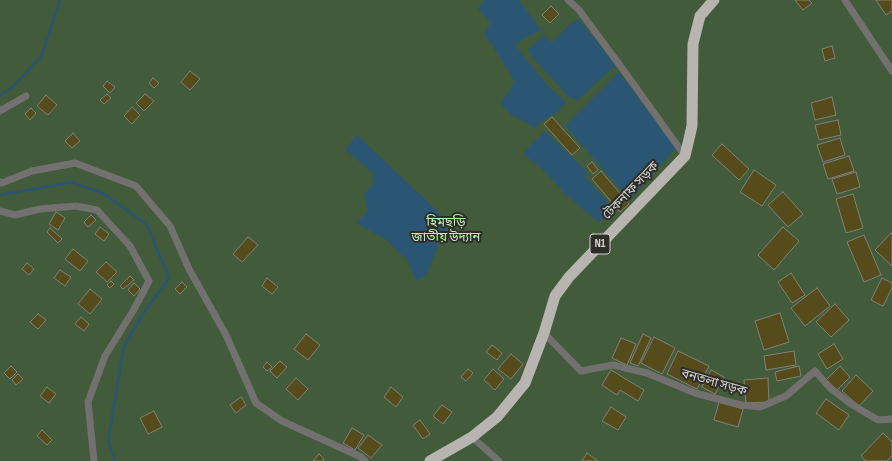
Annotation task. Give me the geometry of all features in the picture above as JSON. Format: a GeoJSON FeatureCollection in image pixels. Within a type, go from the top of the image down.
{"type":"FeatureCollection","features":[{"type":"Feature","properties":{"kind":"highway","name":"টেকনাফ সড়ক"},"geometry":{"type":"LineString","coordinates":[[430,461],[472,437],[497,417],[526,383],[544,333],[555,296],[569,277],[684,156],[692,126],[693,44],[700,16],[714,0]]}},
{"type":"Feature","properties":{"kind":"street"},"geometry":{"type":"LineString","coordinates":[[568,0],[579,10],[627,74],[684,156]]}},
{"type":"Feature","properties":{"kind":"street"},"geometry":{"type":"LineString","coordinates":[[845,0],[892,71]]}},
{"type":"Feature","properties":{"kind":"street"},"geometry":{"type":"LineString","coordinates":[[0,111],[26,96]]}},
{"type":"Feature","properties":{"kind":"street"},"geometry":{"type":"LineString","coordinates":[[0,182],[2,183],[32,171],[75,163],[136,186],[170,226],[189,269],[226,334],[256,403],[282,421],[360,457],[365,461]]}},
{"type":"Feature","properties":{"kind":"street"},"geometry":{"type":"LineString","coordinates":[[0,211],[15,215],[40,209],[76,206],[97,210],[130,246],[149,281],[133,311],[105,356],[88,402],[94,461]]}},
{"type":"Feature","properties":{"kind":"street","name":"বনতলা সড়ক"},"geometry":{"type":"LineString","coordinates":[[544,333],[581,371],[613,365],[647,373],[694,393],[741,405],[760,407],[786,396],[815,371],[830,388],[851,404],[878,420],[892,419]]}},
{"type":"Feature","properties":{"kind":"street"},"geometry":{"type":"LineString","coordinates":[[472,437],[499,461]]}},
{"type":"Feature","properties":{"kind":"green space","name":"হিমছড়ি জাতীয় উদ্যান"},"geometry":{"type":"Polygon","coordinates":[[[0,0],[892,0],[892,461],[0,461],[0,0]]]}},
{"type":"Feature","properties":{"kind":"water"},"geometry":{"type":"Polygon","coordinates":[[[484,0],[519,0],[541,30],[515,45],[548,86],[566,102],[557,113],[548,117],[534,128],[511,115],[500,103],[512,87],[514,80],[484,35],[491,23],[478,9],[484,0]]]}},
{"type":"Feature","properties":{"kind":"water"},"geometry":{"type":"Polygon","coordinates":[[[579,19],[616,65],[578,100],[569,97],[531,56],[528,49],[544,35],[552,43],[569,25],[579,19]]]}},
{"type":"Feature","properties":{"kind":"water"},"geometry":{"type":"Polygon","coordinates":[[[619,72],[676,148],[630,200],[565,126],[619,72]]]}},
{"type":"Feature","properties":{"kind":"water"},"geometry":{"type":"Polygon","coordinates":[[[545,131],[587,172],[585,177],[616,211],[598,222],[564,193],[548,175],[523,153],[545,131]]]}},
{"type":"Feature","properties":{"kind":"water"},"geometry":{"type":"Polygon","coordinates":[[[357,135],[450,223],[439,244],[426,276],[416,281],[408,261],[385,239],[356,223],[368,211],[364,195],[374,182],[371,171],[345,150],[357,135]]]}},
{"type":"Feature","properties":{"kind":"building"},"geometry":{"type":"Polygon","coordinates":[[[795,0],[809,0],[812,3],[803,10],[795,0]]]}},
{"type":"Feature","properties":{"kind":"building"},"geometry":{"type":"Polygon","coordinates":[[[876,0],[892,0],[892,11],[886,15],[876,0]]]}},
{"type":"Feature","properties":{"kind":"building"},"geometry":{"type":"Polygon","coordinates":[[[551,6],[559,14],[550,23],[542,15],[551,6]]]}},
{"type":"Feature","properties":{"kind":"building"},"geometry":{"type":"Polygon","coordinates":[[[832,46],[835,58],[825,61],[822,49],[832,46]]]}},
{"type":"Feature","properties":{"kind":"building"},"geometry":{"type":"Polygon","coordinates":[[[190,71],[200,79],[190,90],[181,82],[190,71]]]}},
{"type":"Feature","properties":{"kind":"building"},"geometry":{"type":"Polygon","coordinates":[[[153,78],[159,83],[154,88],[149,83],[153,78]]]}},
{"type":"Feature","properties":{"kind":"building"},"geometry":{"type":"Polygon","coordinates":[[[107,81],[115,87],[110,93],[103,86],[107,81]]]}},
{"type":"Feature","properties":{"kind":"building"},"geometry":{"type":"Polygon","coordinates":[[[107,94],[111,98],[104,104],[100,100],[107,94]]]}},
{"type":"Feature","properties":{"kind":"building"},"geometry":{"type":"Polygon","coordinates":[[[145,94],[154,101],[144,111],[136,103],[145,94]]]}},
{"type":"Feature","properties":{"kind":"building"},"geometry":{"type":"Polygon","coordinates":[[[46,95],[57,105],[48,115],[37,106],[46,95]]]}},
{"type":"Feature","properties":{"kind":"building"},"geometry":{"type":"Polygon","coordinates":[[[832,97],[836,115],[815,120],[811,103],[832,97]]]}},
{"type":"Feature","properties":{"kind":"building"},"geometry":{"type":"Polygon","coordinates":[[[132,107],[140,115],[132,124],[124,116],[132,107]]]}},
{"type":"Feature","properties":{"kind":"building"},"geometry":{"type":"Polygon","coordinates":[[[31,108],[36,113],[30,120],[25,114],[31,108]]]}},
{"type":"Feature","properties":{"kind":"building"},"geometry":{"type":"Polygon","coordinates":[[[552,117],[580,148],[572,155],[544,124],[552,117]]]}},
{"type":"Feature","properties":{"kind":"building"},"geometry":{"type":"Polygon","coordinates":[[[838,120],[841,135],[819,140],[815,125],[838,120]]]}},
{"type":"Feature","properties":{"kind":"building"},"geometry":{"type":"Polygon","coordinates":[[[73,133],[80,141],[72,148],[65,141],[73,133]]]}},
{"type":"Feature","properties":{"kind":"building"},"geometry":{"type":"Polygon","coordinates":[[[840,138],[845,155],[823,162],[817,145],[840,138]]]}},
{"type":"Feature","properties":{"kind":"building"},"geometry":{"type":"Polygon","coordinates":[[[722,144],[749,169],[739,180],[712,155],[722,144]]]}},
{"type":"Feature","properties":{"kind":"building"},"geometry":{"type":"Polygon","coordinates":[[[849,156],[854,171],[828,179],[823,164],[849,156]]]}},
{"type":"Feature","properties":{"kind":"building"},"geometry":{"type":"Polygon","coordinates":[[[592,162],[598,170],[593,174],[587,166],[592,162]]]}},
{"type":"Feature","properties":{"kind":"building"},"geometry":{"type":"Polygon","coordinates":[[[754,170],[776,185],[762,206],[740,192],[754,170]]]}},
{"type":"Feature","properties":{"kind":"building"},"geometry":{"type":"Polygon","coordinates":[[[601,171],[629,204],[620,212],[592,179],[601,171]]]}},
{"type":"Feature","properties":{"kind":"building"},"geometry":{"type":"Polygon","coordinates":[[[856,172],[860,187],[837,194],[832,179],[856,172]]]}},
{"type":"Feature","properties":{"kind":"building"},"geometry":{"type":"Polygon","coordinates":[[[783,192],[803,214],[788,227],[768,205],[783,192]]]}},
{"type":"Feature","properties":{"kind":"building"},"geometry":{"type":"Polygon","coordinates":[[[853,194],[863,228],[846,233],[836,199],[853,194]]]}},
{"type":"Feature","properties":{"kind":"building"},"geometry":{"type":"Polygon","coordinates":[[[56,212],[65,218],[58,230],[49,224],[56,212]]]}},
{"type":"Feature","properties":{"kind":"building"},"geometry":{"type":"Polygon","coordinates":[[[91,215],[96,220],[88,227],[84,222],[91,215]]]}},
{"type":"Feature","properties":{"kind":"building"},"geometry":{"type":"Polygon","coordinates":[[[100,227],[109,234],[104,241],[95,234],[100,227]]]}},
{"type":"Feature","properties":{"kind":"building"},"geometry":{"type":"Polygon","coordinates":[[[783,227],[799,241],[774,270],[758,255],[783,227]]]}},
{"type":"Feature","properties":{"kind":"building"},"geometry":{"type":"Polygon","coordinates":[[[50,228],[62,239],[58,243],[47,232],[50,228]]]}},
{"type":"Feature","properties":{"kind":"building"},"geometry":{"type":"Polygon","coordinates":[[[892,233],[892,266],[875,250],[892,233]]]}},
{"type":"Feature","properties":{"kind":"building"},"geometry":{"type":"Polygon","coordinates":[[[864,235],[881,275],[864,282],[847,242],[864,235]]]}},
{"type":"Feature","properties":{"kind":"building"},"geometry":{"type":"Polygon","coordinates":[[[248,237],[258,245],[242,262],[233,254],[248,237]]]}},
{"type":"Feature","properties":{"kind":"building"},"geometry":{"type":"Polygon","coordinates":[[[73,249],[88,261],[80,271],[65,259],[73,249]]]}},
{"type":"Feature","properties":{"kind":"building"},"geometry":{"type":"Polygon","coordinates":[[[106,262],[117,272],[107,282],[96,272],[106,262]]]}},
{"type":"Feature","properties":{"kind":"building"},"geometry":{"type":"Polygon","coordinates":[[[27,263],[34,269],[29,275],[22,269],[27,263]]]}},
{"type":"Feature","properties":{"kind":"building"},"geometry":{"type":"Polygon","coordinates":[[[60,270],[71,277],[65,286],[54,278],[60,270]]]}},
{"type":"Feature","properties":{"kind":"building"},"geometry":{"type":"Polygon","coordinates":[[[791,273],[805,295],[792,303],[778,282],[791,273]]]}},
{"type":"Feature","properties":{"kind":"building"},"geometry":{"type":"Polygon","coordinates":[[[130,276],[134,280],[123,289],[120,286],[130,276]]]}},
{"type":"Feature","properties":{"kind":"building"},"geometry":{"type":"Polygon","coordinates":[[[267,278],[278,287],[272,294],[262,286],[267,278]]]}},
{"type":"Feature","properties":{"kind":"building"},"geometry":{"type":"Polygon","coordinates":[[[882,278],[892,283],[892,288],[883,306],[871,300],[882,278]]]}},
{"type":"Feature","properties":{"kind":"building"},"geometry":{"type":"Polygon","coordinates":[[[111,281],[114,284],[110,288],[107,285],[111,281]]]}},
{"type":"Feature","properties":{"kind":"building"},"geometry":{"type":"Polygon","coordinates":[[[182,282],[187,287],[180,294],[175,289],[182,282]]]}},
{"type":"Feature","properties":{"kind":"building"},"geometry":{"type":"Polygon","coordinates":[[[134,283],[140,289],[134,296],[128,290],[134,283]]]}},
{"type":"Feature","properties":{"kind":"building"},"geometry":{"type":"Polygon","coordinates":[[[817,288],[830,306],[805,326],[791,308],[817,288]]]}},
{"type":"Feature","properties":{"kind":"building"},"geometry":{"type":"Polygon","coordinates":[[[90,289],[102,299],[90,314],[78,304],[90,289]]]}},
{"type":"Feature","properties":{"kind":"building"},"geometry":{"type":"Polygon","coordinates":[[[835,304],[849,320],[831,337],[816,322],[835,304]]]}},
{"type":"Feature","properties":{"kind":"building"},"geometry":{"type":"Polygon","coordinates":[[[780,313],[789,342],[764,350],[755,321],[780,313]]]}},
{"type":"Feature","properties":{"kind":"building"},"geometry":{"type":"Polygon","coordinates":[[[38,314],[46,320],[38,329],[30,322],[38,314]]]}},
{"type":"Feature","properties":{"kind":"building"},"geometry":{"type":"Polygon","coordinates":[[[81,317],[89,324],[84,331],[75,324],[81,317]]]}},
{"type":"Feature","properties":{"kind":"building"},"geometry":{"type":"Polygon","coordinates":[[[306,334],[320,345],[308,360],[294,349],[306,334]]]}},
{"type":"Feature","properties":{"kind":"building"},"geometry":{"type":"Polygon","coordinates":[[[643,334],[651,338],[638,366],[630,363],[643,334]]]}},
{"type":"Feature","properties":{"kind":"building"},"geometry":{"type":"Polygon","coordinates":[[[654,337],[675,348],[662,374],[641,363],[654,337]]]}},
{"type":"Feature","properties":{"kind":"building"},"geometry":{"type":"Polygon","coordinates":[[[621,338],[636,344],[627,365],[612,358],[621,338]]]}},
{"type":"Feature","properties":{"kind":"building"},"geometry":{"type":"Polygon","coordinates":[[[834,344],[843,359],[827,369],[818,354],[834,344]]]}},
{"type":"Feature","properties":{"kind":"building"},"geometry":{"type":"Polygon","coordinates":[[[492,345],[502,353],[497,360],[486,352],[492,345]]]}},
{"type":"Feature","properties":{"kind":"building"},"geometry":{"type":"Polygon","coordinates":[[[678,351],[709,366],[697,389],[667,374],[678,351]]]}},
{"type":"Feature","properties":{"kind":"building"},"geometry":{"type":"Polygon","coordinates":[[[794,351],[796,365],[766,370],[764,356],[794,351]]]}},
{"type":"Feature","properties":{"kind":"building"},"geometry":{"type":"Polygon","coordinates":[[[511,354],[523,364],[511,379],[498,369],[511,354]]]}},
{"type":"Feature","properties":{"kind":"building"},"geometry":{"type":"Polygon","coordinates":[[[280,361],[287,367],[277,378],[270,371],[280,361]]]}},
{"type":"Feature","properties":{"kind":"building"},"geometry":{"type":"Polygon","coordinates":[[[267,362],[272,367],[267,371],[263,367],[267,362]]]}},
{"type":"Feature","properties":{"kind":"building"},"geometry":{"type":"Polygon","coordinates":[[[11,366],[17,372],[10,379],[4,373],[11,366]]]}},
{"type":"Feature","properties":{"kind":"building"},"geometry":{"type":"Polygon","coordinates":[[[799,366],[801,376],[777,381],[775,372],[799,366]]]}},
{"type":"Feature","properties":{"kind":"building"},"geometry":{"type":"Polygon","coordinates":[[[840,366],[850,377],[837,390],[826,380],[840,366]]]}},
{"type":"Feature","properties":{"kind":"building"},"geometry":{"type":"Polygon","coordinates":[[[468,369],[473,373],[466,381],[461,377],[468,369]]]}},
{"type":"Feature","properties":{"kind":"building"},"geometry":{"type":"Polygon","coordinates":[[[493,369],[504,379],[495,390],[484,380],[493,369]]]}},
{"type":"Feature","properties":{"kind":"building"},"geometry":{"type":"Polygon","coordinates":[[[611,370],[644,390],[638,401],[620,390],[617,395],[602,385],[611,370]]]}},
{"type":"Feature","properties":{"kind":"building"},"geometry":{"type":"Polygon","coordinates":[[[711,370],[724,377],[715,394],[702,387],[711,370]]]}},
{"type":"Feature","properties":{"kind":"building"},"geometry":{"type":"Polygon","coordinates":[[[18,374],[23,379],[16,385],[12,380],[18,374]]]}},
{"type":"Feature","properties":{"kind":"building"},"geometry":{"type":"Polygon","coordinates":[[[856,375],[873,391],[859,406],[842,391],[856,375]]]}},
{"type":"Feature","properties":{"kind":"building"},"geometry":{"type":"Polygon","coordinates":[[[296,378],[308,389],[298,400],[286,389],[296,378]]]}},
{"type":"Feature","properties":{"kind":"building"},"geometry":{"type":"Polygon","coordinates":[[[768,378],[769,402],[746,403],[744,380],[768,378]]]}},
{"type":"Feature","properties":{"kind":"building"},"geometry":{"type":"Polygon","coordinates":[[[47,387],[56,394],[49,403],[40,396],[47,387]]]}},
{"type":"Feature","properties":{"kind":"building"},"geometry":{"type":"Polygon","coordinates":[[[391,387],[403,397],[396,407],[384,397],[391,387]]]}},
{"type":"Feature","properties":{"kind":"building"},"geometry":{"type":"Polygon","coordinates":[[[241,397],[246,405],[236,413],[230,405],[241,397]]]}},
{"type":"Feature","properties":{"kind":"building"},"geometry":{"type":"Polygon","coordinates":[[[826,399],[849,415],[839,430],[816,413],[826,399]]]}},
{"type":"Feature","properties":{"kind":"building"},"geometry":{"type":"Polygon","coordinates":[[[719,402],[743,409],[738,427],[714,420],[719,402]]]}},
{"type":"Feature","properties":{"kind":"building"},"geometry":{"type":"Polygon","coordinates":[[[442,405],[452,412],[443,424],[433,416],[442,405]]]}},
{"type":"Feature","properties":{"kind":"building"},"geometry":{"type":"Polygon","coordinates":[[[611,407],[626,417],[618,430],[602,421],[611,407]]]}},
{"type":"Feature","properties":{"kind":"building"},"geometry":{"type":"Polygon","coordinates":[[[154,411],[162,427],[148,434],[140,418],[154,411]]]}},
{"type":"Feature","properties":{"kind":"building"},"geometry":{"type":"Polygon","coordinates":[[[420,420],[430,434],[423,439],[413,425],[420,420]]]}},
{"type":"Feature","properties":{"kind":"building"},"geometry":{"type":"Polygon","coordinates":[[[352,428],[364,435],[355,450],[343,443],[352,428]]]}},
{"type":"Feature","properties":{"kind":"building"},"geometry":{"type":"Polygon","coordinates":[[[42,430],[52,440],[47,445],[37,436],[42,430]]]}},
{"type":"Feature","properties":{"kind":"building"},"geometry":{"type":"Polygon","coordinates":[[[883,433],[892,442],[892,456],[887,461],[866,461],[861,456],[883,433]]]}},
{"type":"Feature","properties":{"kind":"building"},"geometry":{"type":"Polygon","coordinates":[[[368,435],[382,445],[371,458],[358,448],[368,435]]]}},
{"type":"Feature","properties":{"kind":"building"},"geometry":{"type":"Polygon","coordinates":[[[587,453],[598,461],[582,461],[587,453]]]}},
{"type":"Feature","properties":{"kind":"building"},"geometry":{"type":"Polygon","coordinates":[[[319,454],[324,459],[323,461],[313,461],[319,454]]]}},
{"type":"Feature","properties":{"kind":"waterway"},"geometry":{"type":"LineString","coordinates":[[0,96],[16,84],[42,55],[60,0]]}},
{"type":"Feature","properties":{"kind":"waterway"},"geometry":{"type":"LineString","coordinates":[[0,195],[72,182],[104,194],[147,225],[169,278],[143,314],[124,346],[108,442],[115,461]]}}]}
